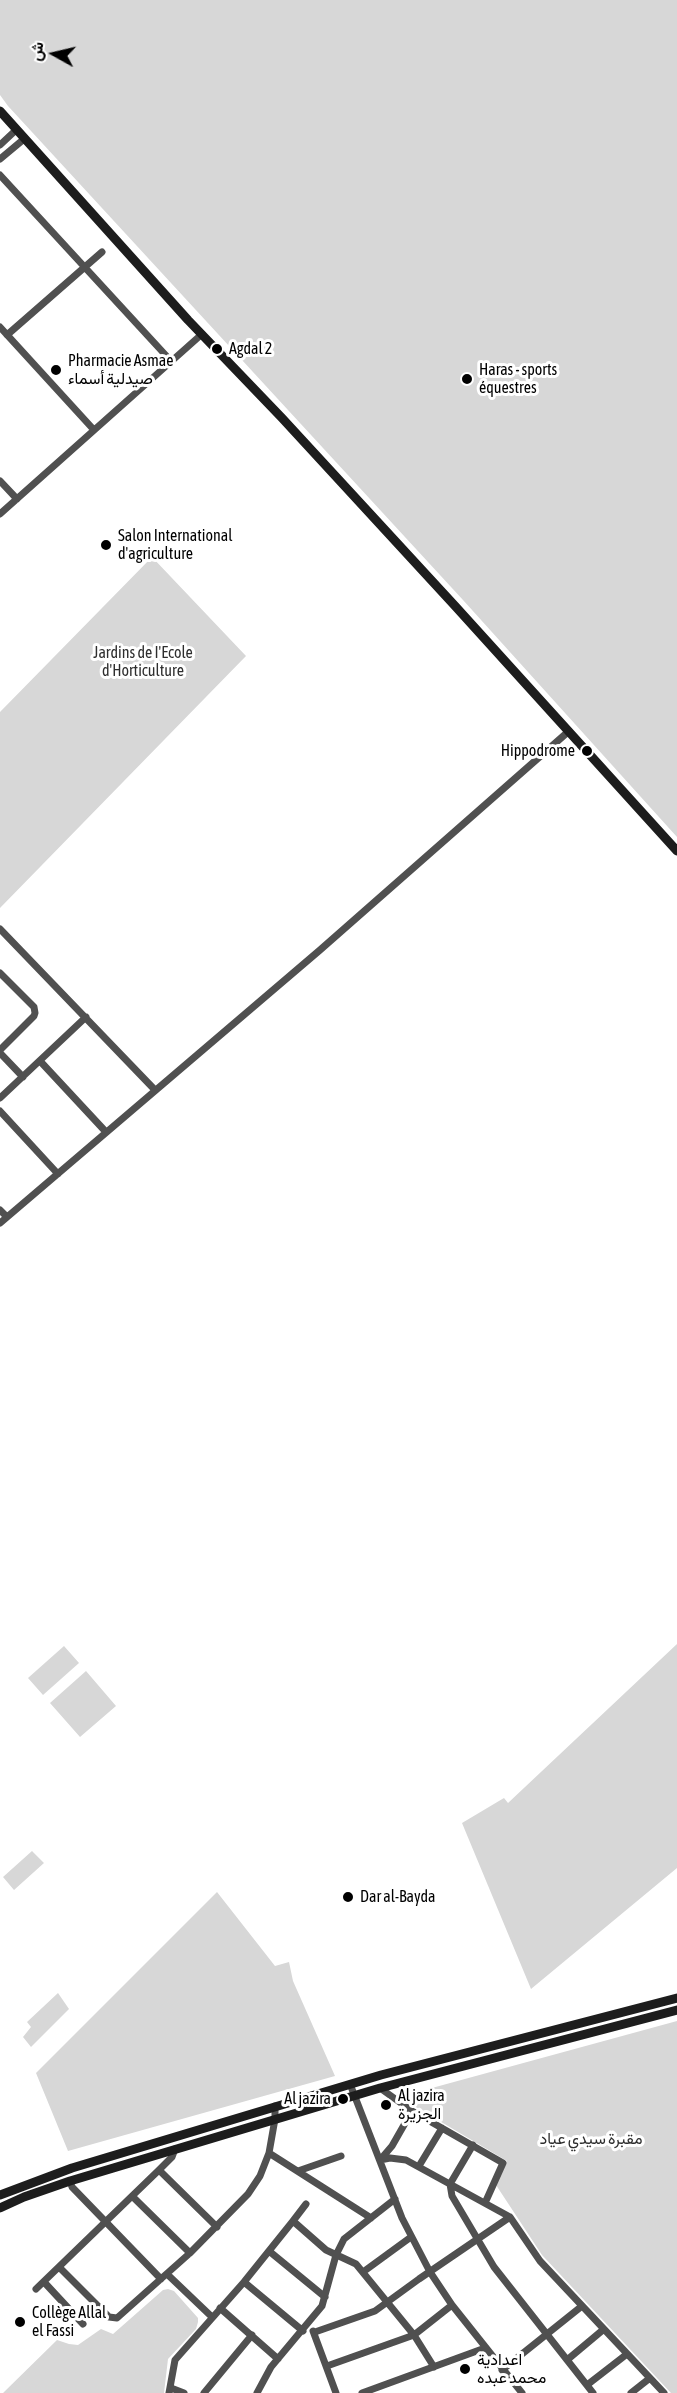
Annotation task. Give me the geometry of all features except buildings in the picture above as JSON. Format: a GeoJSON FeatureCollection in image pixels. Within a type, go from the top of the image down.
{"type":"FeatureCollection","features":[{"type":"Feature","properties":{"kind":"main road"},"geometry":{"type":"LineString","coordinates":[[0,111],[677,851]]}},
{"type":"Feature","properties":{"kind":"main road"},"geometry":{"type":"LineString","coordinates":[[0,2195],[72,2168],[350,2084],[677,1998]]}},
{"type":"Feature","properties":{"kind":"main road"},"geometry":{"type":"LineString","coordinates":[[643,2008],[646,2019]]}},
{"type":"Feature","properties":{"kind":"main road"},"geometry":{"type":"LineString","coordinates":[[0,2208],[70,2181],[380,2088],[677,2010]]}},
{"type":"Feature","properties":{"kind":"street"},"geometry":{"type":"LineString","coordinates":[[0,145],[16,130]]}},
{"type":"Feature","properties":{"kind":"street"},"geometry":{"type":"LineString","coordinates":[[0,159],[24,139]]}},
{"type":"Feature","properties":{"kind":"street"},"geometry":{"type":"LineString","coordinates":[[0,175],[171,361]]}},
{"type":"Feature","properties":{"kind":"street"},"geometry":{"type":"LineString","coordinates":[[94,430],[2,331],[102,252]]}},
{"type":"Feature","properties":{"kind":"street"},"geometry":{"type":"LineString","coordinates":[[0,514],[202,334]]}},
{"type":"Feature","properties":{"kind":"street"},"geometry":{"type":"LineString","coordinates":[[0,480],[16,499]]}},
{"type":"Feature","properties":{"kind":"street"},"geometry":{"type":"LineString","coordinates":[[0,1223],[302,965],[569,731]]}},
{"type":"Feature","properties":{"kind":"street"},"geometry":{"type":"LineString","coordinates":[[0,929],[155,1090]]}},
{"type":"Feature","properties":{"kind":"street"},"geometry":{"type":"LineString","coordinates":[[0,973],[34,1007],[35,1013],[0,1051],[23,1077]]}},
{"type":"Feature","properties":{"kind":"street"},"geometry":{"type":"LineString","coordinates":[[0,1098],[86,1017]]}},
{"type":"Feature","properties":{"kind":"street"},"geometry":{"type":"LineString","coordinates":[[40,1061],[106,1132]]}},
{"type":"Feature","properties":{"kind":"street"},"geometry":{"type":"LineString","coordinates":[[0,1111],[58,1174]]}},
{"type":"Feature","properties":{"kind":"street"},"geometry":{"type":"LineString","coordinates":[[0,1210],[7,1217]]}},
{"type":"Feature","properties":{"kind":"street"},"geometry":{"type":"LineString","coordinates":[[350,2084],[411,2237],[430,2272],[452,2305],[522,2393]]}},
{"type":"Feature","properties":{"kind":"street"},"geometry":{"type":"LineString","coordinates":[[380,2088],[412,2110],[503,2163],[484,2203]]}},
{"type":"Feature","properties":{"kind":"street"},"geometry":{"type":"LineString","coordinates":[[59,2267],[113,2319],[119,2317],[190,2253],[248,2194],[260,2176],[269,2153],[275,2106]]}},
{"type":"Feature","properties":{"kind":"street"},"geometry":{"type":"LineString","coordinates":[[380,2160],[392,2146],[412,2110]]}},
{"type":"Feature","properties":{"kind":"street"},"geometry":{"type":"LineString","coordinates":[[419,2166],[442,2128]]}},
{"type":"Feature","properties":{"kind":"street"},"geometry":{"type":"LineString","coordinates":[[473,2145],[450,2184],[452,2196],[501,2276],[594,2393]]}},
{"type":"Feature","properties":{"kind":"street"},"geometry":{"type":"LineString","coordinates":[[36,2289],[133,2197],[172,2157],[175,2149]]}},
{"type":"Feature","properties":{"kind":"street"},"geometry":{"type":"LineString","coordinates":[[269,2153],[371,2218]]}},
{"type":"Feature","properties":{"kind":"street"},"geometry":{"type":"LineString","coordinates":[[298,2171],[341,2156]]}},
{"type":"Feature","properties":{"kind":"street"},"geometry":{"type":"LineString","coordinates":[[380,2160],[399,2159],[419,2166],[510,2217],[540,2261],[664,2393]]}},
{"type":"Feature","properties":{"kind":"street"},"geometry":{"type":"LineString","coordinates":[[159,2170],[217,2227]]}},
{"type":"Feature","properties":{"kind":"street"},"geometry":{"type":"LineString","coordinates":[[70,2181],[72,2187],[106,2222],[164,2277],[212,2317]]}},
{"type":"Feature","properties":{"kind":"street"},"geometry":{"type":"LineString","coordinates":[[458,2206],[470,2195]]}},
{"type":"Feature","properties":{"kind":"street"},"geometry":{"type":"LineString","coordinates":[[133,2197],[190,2253]]}},
{"type":"Feature","properties":{"kind":"street"},"geometry":{"type":"LineString","coordinates":[[257,2393],[265,2376],[322,2306],[336,2255],[344,2239],[395,2199]]}},
{"type":"Feature","properties":{"kind":"street"},"geometry":{"type":"LineString","coordinates":[[184,2393],[170,2390],[175,2360],[244,2282],[306,2204]]}},
{"type":"Feature","properties":{"kind":"street"},"geometry":{"type":"LineString","coordinates":[[244,2282],[305,2328],[315,2332],[375,2312],[510,2217]]}},
{"type":"Feature","properties":{"kind":"street"},"geometry":{"type":"LineString","coordinates":[[293,2221],[326,2250],[356,2264],[386,2304],[414,2335],[434,2367]]}},
{"type":"Feature","properties":{"kind":"street"},"geometry":{"type":"LineString","coordinates":[[363,2272],[411,2237]]}},
{"type":"Feature","properties":{"kind":"street"},"geometry":{"type":"LineString","coordinates":[[268,2251],[325,2297]]}},
{"type":"Feature","properties":{"kind":"street"},"geometry":{"type":"LineString","coordinates":[[44,2282],[83,2324]]}},
{"type":"Feature","properties":{"kind":"street"},"geometry":{"type":"LineString","coordinates":[[327,2366],[414,2335],[452,2305]]}},
{"type":"Feature","properties":{"kind":"street"},"geometry":{"type":"LineString","coordinates":[[502,2370],[582,2306]]}},
{"type":"Feature","properties":{"kind":"street"},"geometry":{"type":"LineString","coordinates":[[220,2308],[278,2359]]}},
{"type":"Feature","properties":{"kind":"street"},"geometry":{"type":"LineString","coordinates":[[567,2360],[604,2329]]}},
{"type":"Feature","properties":{"kind":"street"},"geometry":{"type":"LineString","coordinates":[[315,2332],[336,2393]]}},
{"type":"Feature","properties":{"kind":"street"},"geometry":{"type":"LineString","coordinates":[[204,2393],[252,2335]]}},
{"type":"Feature","properties":{"kind":"street"},"geometry":{"type":"LineString","coordinates":[[362,2393],[485,2348]]}},
{"type":"Feature","properties":{"kind":"street"},"geometry":{"type":"LineString","coordinates":[[587,2385],[627,2354]]}},
{"type":"Feature","properties":{"kind":"street"},"geometry":{"type":"LineString","coordinates":[[631,2393],[650,2378]]}},
{"type":"Feature","properties":{"kind":"green space","name":"Haras - sports équestres"},"geometry":{"type":"Polygon","coordinates":[[[0,0],[677,0],[677,837],[463,600],[8,106],[0,95],[0,0]]]}},
{"type":"Feature","properties":{"kind":"green space","name":"Jardins de I'Ecole d'Horticulture"},"geometry":{"type":"Polygon","coordinates":[[[152,557],[246,656],[0,908],[0,712],[152,557]]]}},
{"type":"Feature","properties":{"kind":"green space"},"geometry":{"type":"Polygon","coordinates":[[[677,1644],[677,1868],[531,1989],[462,1823],[504,1798],[508,1803],[677,1644]]]}},
{"type":"Feature","properties":{"kind":"green space"},"geometry":{"type":"Polygon","coordinates":[[[64,1646],[79,1663],[43,1695],[28,1678],[64,1646]]]}},
{"type":"Feature","properties":{"kind":"green space"},"geometry":{"type":"Polygon","coordinates":[[[86,1671],[116,1706],[80,1737],[50,1703],[86,1671]]]}},
{"type":"Feature","properties":{"kind":"green space"},"geometry":{"type":"Polygon","coordinates":[[[32,1851],[44,1863],[14,1890],[3,1877],[32,1851]]]}},
{"type":"Feature","properties":{"kind":"green space"},"geometry":{"type":"Polygon","coordinates":[[[217,1892],[275,1966],[289,1962],[293,1981],[335,2076],[68,2151],[36,2073],[217,1892]]]}},
{"type":"Feature","properties":{"kind":"green space"},"geometry":{"type":"Polygon","coordinates":[[[58,1993],[69,2009],[31,2047],[23,2037],[31,2027],[27,2022],[58,1993]]]}},
{"type":"Feature","properties":{"kind":"green space","name":"مقبرة سيدي عياد"},"geometry":{"type":"Polygon","coordinates":[[[677,2021],[677,2393],[671,2393],[542,2255],[496,2185],[507,2161],[399,2097],[677,2021]]]}},
{"type":"Feature","properties":{"kind":"green space"},"geometry":{"type":"Polygon","coordinates":[[[163,2290],[174,2291],[198,2318],[198,2322],[196,2329],[168,2359],[164,2393],[3,2393],[57,2340],[78,2345],[101,2329],[113,2334],[163,2290]]]}},
{"type":"Feature","properties":{"kind":"place","name":"Agdal 2"},"geometry":{"type":"Point","coordinates":[217,349]}},
{"type":"Feature","properties":{"kind":"place","name":"Pharmacie Asmae صيدلية أسماء"},"geometry":{"type":"Point","coordinates":[56,370]}},
{"type":"Feature","properties":{"kind":"place","name":"Haras - sports équestres"},"geometry":{"type":"Point","coordinates":[467,379]}},
{"type":"Feature","properties":{"kind":"place","name":"Salon International d'agriculture"},"geometry":{"type":"Point","coordinates":[106,545]}},
{"type":"Feature","properties":{"kind":"place","name":"Hippodrome"},"geometry":{"type":"Point","coordinates":[587,751]}},
{"type":"Feature","properties":{"kind":"place","name":"Dar al-Bayda"},"geometry":{"type":"Point","coordinates":[348,1897]}},
{"type":"Feature","properties":{"kind":"place","name":"Al jazira"},"geometry":{"type":"Point","coordinates":[343,2099]}},
{"type":"Feature","properties":{"kind":"place","name":"Al jazira الجزيرة"},"geometry":{"type":"Point","coordinates":[386,2105]}},
{"type":"Feature","properties":{"kind":"place","name":"Collège Allal el Fassi"},"geometry":{"type":"Point","coordinates":[20,2322]}},
{"type":"Feature","properties":{"kind":"place","name":"اعدادية محمد عبده"},"geometry":{"type":"Point","coordinates":[465,2369]}}]}
